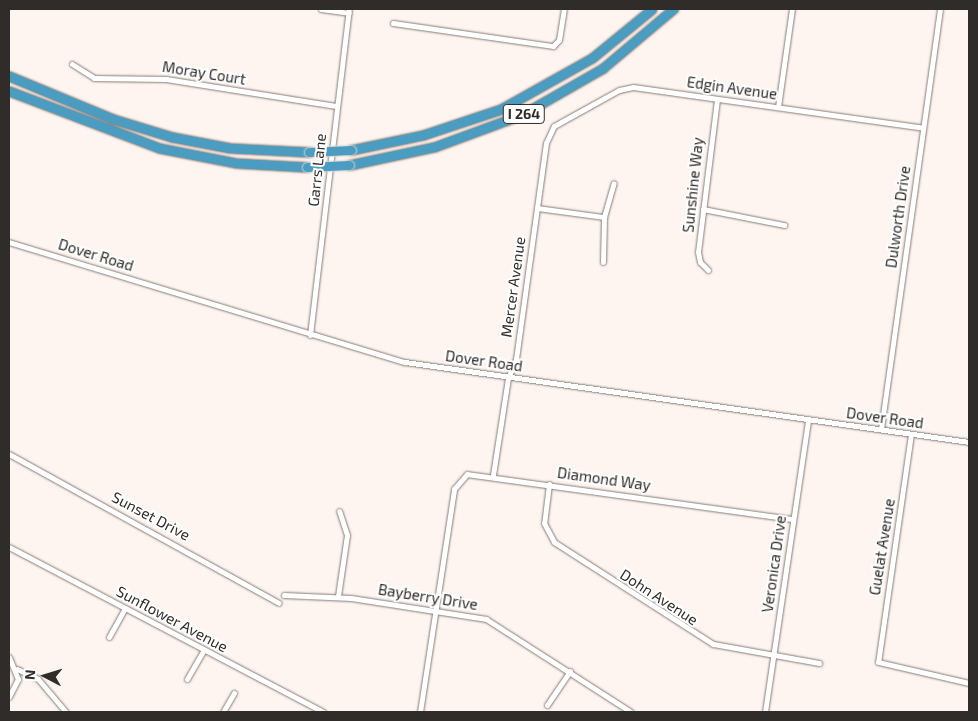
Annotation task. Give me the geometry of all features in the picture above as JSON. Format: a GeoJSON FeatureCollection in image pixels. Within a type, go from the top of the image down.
{"type":"FeatureCollection","features":[{"type":"Feature","properties":{"kind":"highway","name":"I 264"},"geometry":{"type":"LineString","coordinates":[[9,76],[113,119],[172,137],[230,148],[309,152],[351,150],[424,135],[501,108],[586,62],[652,9]]}},
{"type":"Feature","properties":{"kind":"highway","name":"I 264"},"geometry":{"type":"LineString","coordinates":[[9,91],[159,148],[236,162],[307,167],[349,165],[434,147],[521,115],[603,68],[673,9]]}},
{"type":"Feature","properties":{"kind":"street"},"geometry":{"type":"LineString","coordinates":[[321,9],[349,11]]}},
{"type":"Feature","properties":{"kind":"street"},"geometry":{"type":"LineString","coordinates":[[392,23],[551,45],[559,40],[564,9]]}},
{"type":"Feature","properties":{"kind":"street"},"geometry":{"type":"LineString","coordinates":[[778,107],[792,9]]}},
{"type":"Feature","properties":{"kind":"street","name":"Dulworth Drive"},"geometry":{"type":"LineString","coordinates":[[881,430],[940,9]]}},
{"type":"Feature","properties":{"kind":"street","name":"Garrs Lane"},"geometry":{"type":"LineString","coordinates":[[310,335],[336,106],[349,11]]}},
{"type":"Feature","properties":{"kind":"street","name":"Moray Court"},"geometry":{"type":"LineString","coordinates":[[72,64],[99,79],[166,79],[336,106]]}},
{"type":"Feature","properties":{"kind":"street","name":"Edgin Avenue"},"geometry":{"type":"LineString","coordinates":[[550,132],[625,88],[716,98],[923,128]]}},
{"type":"Feature","properties":{"kind":"street","name":"Sunshine Way"},"geometry":{"type":"LineString","coordinates":[[708,270],[698,258],[716,98]]}},
{"type":"Feature","properties":{"kind":"street","name":"Mercer Avenue"},"geometry":{"type":"LineString","coordinates":[[494,475],[508,378],[516,359],[537,208],[550,132]]}},
{"type":"Feature","properties":{"kind":"street"},"geometry":{"type":"LineString","coordinates":[[603,262],[604,217],[614,183]]}},
{"type":"Feature","properties":{"kind":"street"},"geometry":{"type":"LineString","coordinates":[[537,208],[604,217]]}},
{"type":"Feature","properties":{"kind":"street"},"geometry":{"type":"LineString","coordinates":[[703,209],[784,225]]}},
{"type":"Feature","properties":{"kind":"street","name":"Dover Road"},"geometry":{"type":"LineString","coordinates":[[9,242],[310,335],[405,362],[969,442]]}},
{"type":"Feature","properties":{"kind":"street","name":"Veronica Drive"},"geometry":{"type":"LineString","coordinates":[[765,712],[808,420]]}},
{"type":"Feature","properties":{"kind":"street","name":"Guelat Avenue"},"geometry":{"type":"LineString","coordinates":[[911,434],[878,664],[969,684]]}},
{"type":"Feature","properties":{"kind":"street","name":"Sunset Drive"},"geometry":{"type":"LineString","coordinates":[[9,454],[279,603]]}},
{"type":"Feature","properties":{"kind":"street","name":"Diamond Way"},"geometry":{"type":"LineString","coordinates":[[420,712],[449,524],[460,479],[472,473],[494,475],[793,518]]}},
{"type":"Feature","properties":{"kind":"street","name":"Dohn Avenue"},"geometry":{"type":"LineString","coordinates":[[549,484],[544,523],[554,542],[703,640],[725,649],[819,663]]}},
{"type":"Feature","properties":{"kind":"street"},"geometry":{"type":"LineString","coordinates":[[338,596],[347,535],[339,511]]}},
{"type":"Feature","properties":{"kind":"street","name":"Sunflower Avenue"},"geometry":{"type":"LineString","coordinates":[[9,547],[323,712]]}},
{"type":"Feature","properties":{"kind":"street","name":"Bayberry Drive"},"geometry":{"type":"LineString","coordinates":[[284,595],[338,596],[437,610],[492,621],[631,712]]}},
{"type":"Feature","properties":{"kind":"street"},"geometry":{"type":"LineString","coordinates":[[110,637],[125,608]]}},
{"type":"Feature","properties":{"kind":"street"},"geometry":{"type":"LineString","coordinates":[[188,679],[204,650]]}},
{"type":"Feature","properties":{"kind":"street"},"geometry":{"type":"LineString","coordinates":[[9,657],[17,669],[18,679],[9,697]]}},
{"type":"Feature","properties":{"kind":"street"},"geometry":{"type":"LineString","coordinates":[[17,669],[38,679],[66,712]]}},
{"type":"Feature","properties":{"kind":"street"},"geometry":{"type":"LineString","coordinates":[[547,705],[570,672]]}},
{"type":"Feature","properties":{"kind":"street"},"geometry":{"type":"LineString","coordinates":[[223,712],[234,693]]}}]}
